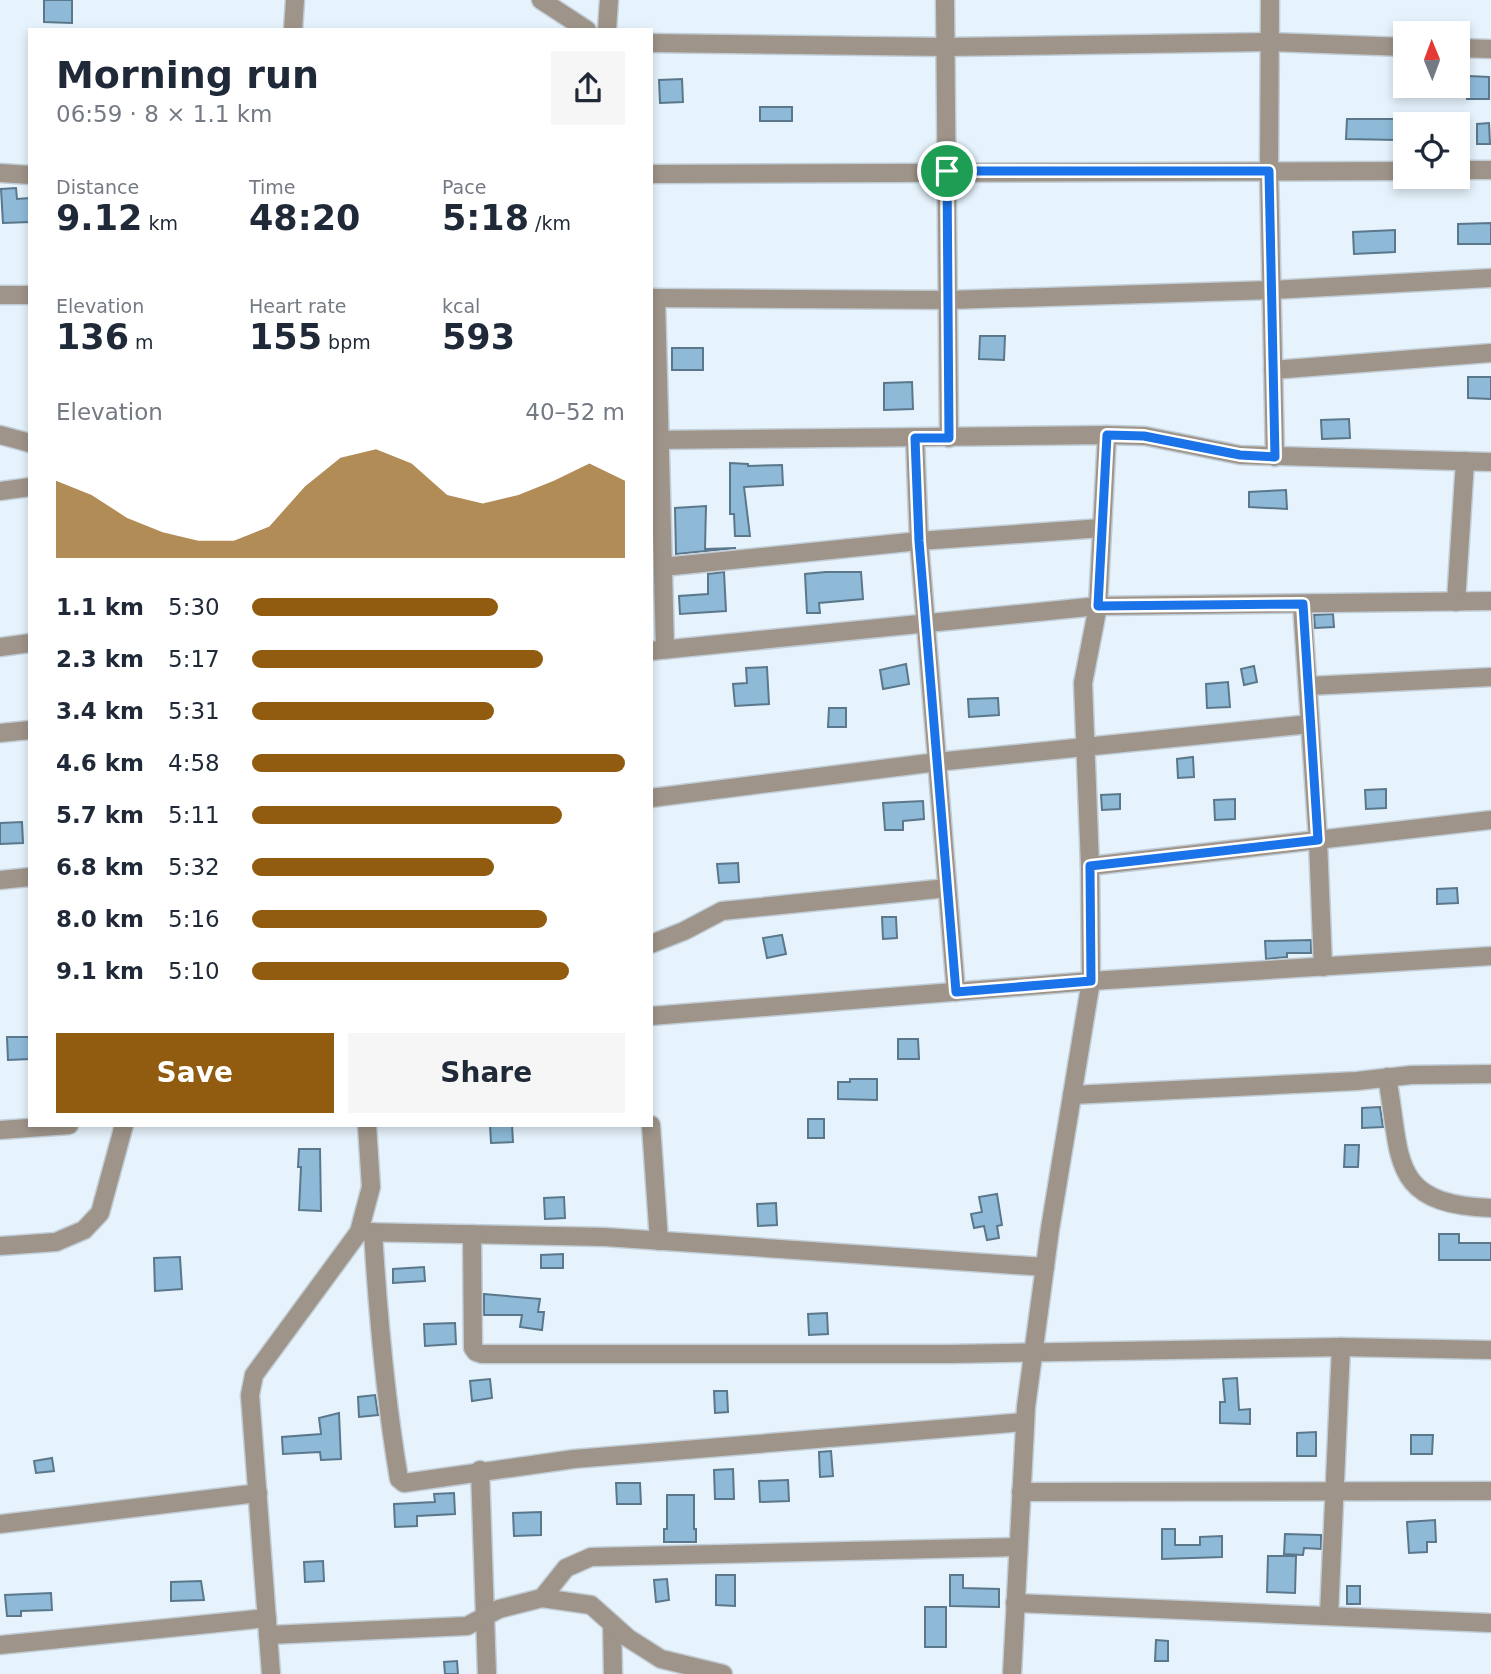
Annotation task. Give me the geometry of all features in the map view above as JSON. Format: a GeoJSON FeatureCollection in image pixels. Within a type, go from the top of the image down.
{"type":"FeatureCollection","features":[{"type":"Feature","properties":{"kind":"street"},"geometry":{"type":"LineString","coordinates":[[293,28],[295,0]]}},
{"type":"Feature","properties":{"kind":"street"},"geometry":{"type":"LineString","coordinates":[[541,0],[584,28]]}},
{"type":"Feature","properties":{"kind":"street"},"geometry":{"type":"LineString","coordinates":[[607,28],[609,0]]}},
{"type":"Feature","properties":{"kind":"street"},"geometry":{"type":"LineString","coordinates":[[945,0],[949,438]]}},
{"type":"Feature","properties":{"kind":"street"},"geometry":{"type":"LineString","coordinates":[[1270,0],[1269,171],[1275,457]]}},
{"type":"Feature","properties":{"kind":"street"},"geometry":{"type":"LineString","coordinates":[[653,43],[946,47],[1269,42],[1393,47]]}},
{"type":"Feature","properties":{"kind":"street"},"geometry":{"type":"LineString","coordinates":[[1470,48],[1491,49]]}},
{"type":"Feature","properties":{"kind":"street"},"geometry":{"type":"LineString","coordinates":[[1470,170],[1491,170]]}},
{"type":"Feature","properties":{"kind":"street"},"geometry":{"type":"LineString","coordinates":[[653,174],[1393,171]]}},
{"type":"Feature","properties":{"kind":"street"},"geometry":{"type":"LineString","coordinates":[[0,173],[28,175]]}},
{"type":"Feature","properties":{"kind":"street"},"geometry":{"type":"LineString","coordinates":[[1491,278],[1272,290],[949,300],[653,298],[658,650],[1098,606],[1491,601]]}},
{"type":"Feature","properties":{"kind":"street"},"geometry":{"type":"LineString","coordinates":[[0,295],[28,295]]}},
{"type":"Feature","properties":{"kind":"street"},"geometry":{"type":"LineString","coordinates":[[1273,370],[1491,353]]}},
{"type":"Feature","properties":{"kind":"street"},"geometry":{"type":"LineString","coordinates":[[0,435],[28,444]]}},
{"type":"Feature","properties":{"kind":"street"},"geometry":{"type":"LineString","coordinates":[[656,440],[1107,435],[1144,436],[1240,455],[1491,462]]}},
{"type":"Feature","properties":{"kind":"street"},"geometry":{"type":"LineString","coordinates":[[1012,1674],[1025,1422],[1045,1267],[1091,981],[1083,683],[1098,606],[1107,435]]}},
{"type":"Feature","properties":{"kind":"street"},"geometry":{"type":"LineString","coordinates":[[915,438],[919,541],[956,992]]}},
{"type":"Feature","properties":{"kind":"street"},"geometry":{"type":"LineString","coordinates":[[1456,601],[1465,461]]}},
{"type":"Feature","properties":{"kind":"street"},"geometry":{"type":"LineString","coordinates":[[0,491],[28,487]]}},
{"type":"Feature","properties":{"kind":"street"},"geometry":{"type":"LineString","coordinates":[[659,577],[919,541],[1102,528]]}},
{"type":"Feature","properties":{"kind":"street"},"geometry":{"type":"LineString","coordinates":[[1303,604],[1323,967]]}},
{"type":"Feature","properties":{"kind":"street"},"geometry":{"type":"LineString","coordinates":[[0,647],[28,643]]}},
{"type":"Feature","properties":{"kind":"street"},"geometry":{"type":"LineString","coordinates":[[1308,686],[1491,677]]}},
{"type":"Feature","properties":{"kind":"street"},"geometry":{"type":"LineString","coordinates":[[653,798],[937,762],[1310,724]]}},
{"type":"Feature","properties":{"kind":"street"},"geometry":{"type":"LineString","coordinates":[[0,733],[28,730]]}},
{"type":"Feature","properties":{"kind":"street"},"geometry":{"type":"LineString","coordinates":[[1090,866],[1491,820]]}},
{"type":"Feature","properties":{"kind":"street"},"geometry":{"type":"LineString","coordinates":[[0,880],[28,877]]}},
{"type":"Feature","properties":{"kind":"street"},"geometry":{"type":"LineString","coordinates":[[653,943],[722,911],[947,888]]}},
{"type":"Feature","properties":{"kind":"street"},"geometry":{"type":"LineString","coordinates":[[653,1016],[1091,981],[1491,956]]}},
{"type":"Feature","properties":{"kind":"street"},"geometry":{"type":"LineString","coordinates":[[1072,1095],[1357,1081],[1411,1075],[1491,1074]]}},
{"type":"Feature","properties":{"kind":"street"},"geometry":{"type":"LineString","coordinates":[[1387,1077],[1399,1159],[1406,1174],[1434,1200],[1461,1207],[1491,1208]]}},
{"type":"Feature","properties":{"kind":"street"},"geometry":{"type":"LineString","coordinates":[[0,1130],[41,1127]]}},
{"type":"Feature","properties":{"kind":"street"},"geometry":{"type":"LineString","coordinates":[[0,1246],[56,1242],[84,1230],[100,1213],[123,1127]]}},
{"type":"Feature","properties":{"kind":"street"},"geometry":{"type":"LineString","coordinates":[[368,1127],[371,1187],[366,1232],[389,1418],[399,1479],[404,1483],[480,1470],[574,1459],[1025,1422]]}},
{"type":"Feature","properties":{"kind":"street"},"geometry":{"type":"LineString","coordinates":[[651,1127],[659,1241]]}},
{"type":"Feature","properties":{"kind":"street"},"geometry":{"type":"LineString","coordinates":[[366,1232],[659,1241],[1045,1267]]}},
{"type":"Feature","properties":{"kind":"street"},"geometry":{"type":"LineString","coordinates":[[271,1674],[250,1395],[254,1375],[366,1232]]}},
{"type":"Feature","properties":{"kind":"street"},"geometry":{"type":"LineString","coordinates":[[472,1234],[473,1348],[482,1354],[1033,1353],[1341,1348],[1491,1350]]}},
{"type":"Feature","properties":{"kind":"street"},"geometry":{"type":"LineString","coordinates":[[1329,1615],[1341,1348]]}},
{"type":"Feature","properties":{"kind":"street"},"geometry":{"type":"LineString","coordinates":[[480,1470],[487,1674]]}},
{"type":"Feature","properties":{"kind":"street"},"geometry":{"type":"LineString","coordinates":[[1021,1492],[1491,1491]]}},
{"type":"Feature","properties":{"kind":"street"},"geometry":{"type":"LineString","coordinates":[[0,1524],[258,1493]]}},
{"type":"Feature","properties":{"kind":"street"},"geometry":{"type":"LineString","coordinates":[[542,1598],[566,1568],[591,1557],[1018,1548]]}},
{"type":"Feature","properties":{"kind":"street"},"geometry":{"type":"LineString","coordinates":[[0,1645],[268,1627],[467,1626],[499,1609],[542,1598],[591,1605],[628,1638],[661,1659],[723,1674]]}},
{"type":"Feature","properties":{"kind":"street"},"geometry":{"type":"LineString","coordinates":[[1015,1603],[1491,1623]]}},
{"type":"Feature","properties":{"kind":"street"},"geometry":{"type":"LineString","coordinates":[[612,1624],[613,1674]]}},
{"type":"Feature","properties":{"kind":"building"},"geometry":{"type":"Polygon","coordinates":[[[44,0],[72,0],[72,23],[44,22],[44,0]]]}},
{"type":"Feature","properties":{"kind":"building"},"geometry":{"type":"Polygon","coordinates":[[[1470,76],[1489,77],[1489,99],[1467,99],[1470,98],[1470,76]]]}},
{"type":"Feature","properties":{"kind":"building"},"geometry":{"type":"Polygon","coordinates":[[[682,79],[683,102],[660,103],[659,80],[682,79]]]}},
{"type":"Feature","properties":{"kind":"building"},"geometry":{"type":"Polygon","coordinates":[[[760,107],[792,107],[792,121],[760,121],[760,107]]]}},
{"type":"Feature","properties":{"kind":"building"},"geometry":{"type":"Polygon","coordinates":[[[1347,119],[1393,119],[1393,140],[1346,139],[1347,119]]]}},
{"type":"Feature","properties":{"kind":"building"},"geometry":{"type":"Polygon","coordinates":[[[1489,123],[1490,144],[1477,144],[1477,124],[1489,123]]]}},
{"type":"Feature","properties":{"kind":"building"},"geometry":{"type":"Polygon","coordinates":[[[16,188],[17,199],[28,198],[28,222],[3,223],[1,189],[16,188]]]}},
{"type":"Feature","properties":{"kind":"building"},"geometry":{"type":"Polygon","coordinates":[[[1491,223],[1491,244],[1458,244],[1458,224],[1491,223]]]}},
{"type":"Feature","properties":{"kind":"building"},"geometry":{"type":"Polygon","coordinates":[[[1395,230],[1395,252],[1354,254],[1353,232],[1395,230]]]}},
{"type":"Feature","properties":{"kind":"building"},"geometry":{"type":"Polygon","coordinates":[[[980,336],[1005,336],[1004,360],[979,359],[980,336]]]}},
{"type":"Feature","properties":{"kind":"building"},"geometry":{"type":"Polygon","coordinates":[[[672,348],[703,348],[703,370],[672,370],[672,348]]]}},
{"type":"Feature","properties":{"kind":"building"},"geometry":{"type":"Polygon","coordinates":[[[1468,377],[1491,377],[1491,399],[1468,398],[1468,377]]]}},
{"type":"Feature","properties":{"kind":"building"},"geometry":{"type":"Polygon","coordinates":[[[912,382],[913,409],[884,410],[884,383],[912,382]]]}},
{"type":"Feature","properties":{"kind":"building"},"geometry":{"type":"Polygon","coordinates":[[[1349,419],[1350,438],[1322,439],[1321,420],[1349,419]]]}},
{"type":"Feature","properties":{"kind":"building"},"geometry":{"type":"Polygon","coordinates":[[[730,463],[748,466],[782,465],[783,485],[744,487],[750,536],[735,536],[734,514],[730,514],[730,463]]]}},
{"type":"Feature","properties":{"kind":"building"},"geometry":{"type":"Polygon","coordinates":[[[1286,490],[1287,509],[1249,507],[1249,492],[1286,490]]]}},
{"type":"Feature","properties":{"kind":"building"},"geometry":{"type":"Polygon","coordinates":[[[706,506],[705,549],[736,548],[676,554],[675,508],[706,506]]]}},
{"type":"Feature","properties":{"kind":"building"},"geometry":{"type":"Polygon","coordinates":[[[724,572],[726,611],[680,614],[679,596],[708,594],[708,574],[724,572]]]}},
{"type":"Feature","properties":{"kind":"building"},"geometry":{"type":"Polygon","coordinates":[[[861,572],[863,599],[819,603],[820,613],[807,613],[805,574],[861,572]]]}},
{"type":"Feature","properties":{"kind":"building"},"geometry":{"type":"Polygon","coordinates":[[[1333,614],[1334,627],[1315,628],[1314,615],[1333,614]]]}},
{"type":"Feature","properties":{"kind":"building"},"geometry":{"type":"Polygon","coordinates":[[[906,664],[909,684],[883,689],[880,670],[906,664]]]}},
{"type":"Feature","properties":{"kind":"building"},"geometry":{"type":"Polygon","coordinates":[[[1254,666],[1257,682],[1244,685],[1241,669],[1254,666]]]}},
{"type":"Feature","properties":{"kind":"building"},"geometry":{"type":"Polygon","coordinates":[[[767,667],[769,704],[735,706],[733,684],[747,683],[746,668],[767,667]]]}},
{"type":"Feature","properties":{"kind":"building"},"geometry":{"type":"Polygon","coordinates":[[[1228,682],[1230,707],[1207,708],[1206,684],[1228,682]]]}},
{"type":"Feature","properties":{"kind":"building"},"geometry":{"type":"Polygon","coordinates":[[[998,698],[999,715],[969,717],[968,699],[998,698]]]}},
{"type":"Feature","properties":{"kind":"building"},"geometry":{"type":"Polygon","coordinates":[[[829,708],[846,708],[846,727],[828,727],[829,708]]]}},
{"type":"Feature","properties":{"kind":"building"},"geometry":{"type":"Polygon","coordinates":[[[1193,757],[1194,777],[1178,778],[1177,759],[1193,757]]]}},
{"type":"Feature","properties":{"kind":"building"},"geometry":{"type":"Polygon","coordinates":[[[1386,789],[1386,808],[1366,809],[1365,790],[1386,789]]]}},
{"type":"Feature","properties":{"kind":"building"},"geometry":{"type":"Polygon","coordinates":[[[1120,794],[1120,809],[1102,810],[1101,795],[1120,794]]]}},
{"type":"Feature","properties":{"kind":"building"},"geometry":{"type":"Polygon","coordinates":[[[1235,799],[1235,819],[1215,820],[1214,800],[1235,799]]]}},
{"type":"Feature","properties":{"kind":"building"},"geometry":{"type":"Polygon","coordinates":[[[923,801],[924,819],[903,821],[903,830],[885,830],[883,803],[923,801]]]}},
{"type":"Feature","properties":{"kind":"building"},"geometry":{"type":"Polygon","coordinates":[[[22,822],[23,843],[0,844],[0,823],[22,822]]]}},
{"type":"Feature","properties":{"kind":"building"},"geometry":{"type":"Polygon","coordinates":[[[738,863],[739,882],[719,883],[717,864],[738,863]]]}},
{"type":"Feature","properties":{"kind":"building"},"geometry":{"type":"Polygon","coordinates":[[[1457,888],[1458,903],[1437,904],[1437,889],[1457,888]]]}},
{"type":"Feature","properties":{"kind":"building"},"geometry":{"type":"Polygon","coordinates":[[[882,917],[896,917],[897,938],[883,939],[882,917]]]}},
{"type":"Feature","properties":{"kind":"building"},"geometry":{"type":"Polygon","coordinates":[[[782,935],[786,954],[767,958],[763,938],[782,935]]]}},
{"type":"Feature","properties":{"kind":"building"},"geometry":{"type":"Polygon","coordinates":[[[1311,940],[1311,953],[1287,953],[1287,957],[1266,959],[1265,941],[1311,940]]]}},
{"type":"Feature","properties":{"kind":"building"},"geometry":{"type":"Polygon","coordinates":[[[7,1037],[28,1037],[28,1059],[8,1060],[7,1037]]]}},
{"type":"Feature","properties":{"kind":"building"},"geometry":{"type":"Polygon","coordinates":[[[898,1039],[918,1039],[919,1059],[898,1059],[898,1039]]]}},
{"type":"Feature","properties":{"kind":"building"},"geometry":{"type":"Polygon","coordinates":[[[850,1079],[877,1079],[877,1100],[838,1099],[838,1082],[850,1082],[850,1079]]]}},
{"type":"Feature","properties":{"kind":"building"},"geometry":{"type":"Polygon","coordinates":[[[1380,1107],[1383,1127],[1362,1128],[1362,1108],[1380,1107]]]}},
{"type":"Feature","properties":{"kind":"building"},"geometry":{"type":"Polygon","coordinates":[[[808,1119],[824,1119],[824,1138],[808,1138],[808,1119]]]}},
{"type":"Feature","properties":{"kind":"building"},"geometry":{"type":"Polygon","coordinates":[[[490,1127],[512,1127],[513,1142],[491,1143],[490,1127]]]}},
{"type":"Feature","properties":{"kind":"building"},"geometry":{"type":"Polygon","coordinates":[[[1345,1145],[1359,1145],[1358,1167],[1344,1167],[1345,1145]]]}},
{"type":"Feature","properties":{"kind":"building"},"geometry":{"type":"Polygon","coordinates":[[[299,1149],[320,1149],[321,1211],[299,1210],[299,1149]]]}},
{"type":"Feature","properties":{"kind":"building"},"geometry":{"type":"Polygon","coordinates":[[[997,1194],[1002,1225],[997,1226],[999,1238],[987,1240],[984,1226],[974,1228],[971,1214],[982,1212],[979,1197],[997,1194]]]}},
{"type":"Feature","properties":{"kind":"building"},"geometry":{"type":"Polygon","coordinates":[[[564,1197],[565,1218],[545,1219],[544,1198],[564,1197]]]}},
{"type":"Feature","properties":{"kind":"building"},"geometry":{"type":"Polygon","coordinates":[[[776,1203],[777,1225],[758,1226],[757,1204],[776,1203]]]}},
{"type":"Feature","properties":{"kind":"building"},"geometry":{"type":"Polygon","coordinates":[[[1439,1234],[1459,1234],[1459,1243],[1491,1243],[1491,1260],[1439,1260],[1439,1234]]]}},
{"type":"Feature","properties":{"kind":"building"},"geometry":{"type":"Polygon","coordinates":[[[563,1254],[563,1268],[541,1268],[541,1255],[563,1254]]]}},
{"type":"Feature","properties":{"kind":"building"},"geometry":{"type":"Polygon","coordinates":[[[180,1257],[182,1289],[155,1291],[154,1258],[180,1257]]]}},
{"type":"Feature","properties":{"kind":"building"},"geometry":{"type":"Polygon","coordinates":[[[424,1267],[425,1281],[393,1283],[393,1269],[424,1267]]]}},
{"type":"Feature","properties":{"kind":"building"},"geometry":{"type":"Polygon","coordinates":[[[484,1294],[540,1299],[538,1312],[544,1312],[542,1330],[520,1327],[522,1315],[484,1315],[484,1294]]]}},
{"type":"Feature","properties":{"kind":"building"},"geometry":{"type":"Polygon","coordinates":[[[827,1313],[828,1334],[809,1335],[808,1314],[827,1313]]]}},
{"type":"Feature","properties":{"kind":"building"},"geometry":{"type":"Polygon","coordinates":[[[455,1323],[456,1344],[425,1346],[424,1324],[455,1323]]]}},
{"type":"Feature","properties":{"kind":"building"},"geometry":{"type":"Polygon","coordinates":[[[1237,1378],[1239,1410],[1250,1409],[1250,1424],[1220,1423],[1220,1402],[1225,1402],[1223,1379],[1237,1378]]]}},
{"type":"Feature","properties":{"kind":"building"},"geometry":{"type":"Polygon","coordinates":[[[490,1379],[492,1398],[472,1401],[470,1381],[490,1379]]]}},
{"type":"Feature","properties":{"kind":"building"},"geometry":{"type":"Polygon","coordinates":[[[714,1391],[727,1391],[728,1412],[715,1413],[714,1391]]]}},
{"type":"Feature","properties":{"kind":"building"},"geometry":{"type":"Polygon","coordinates":[[[375,1395],[378,1415],[359,1417],[358,1397],[375,1395]]]}},
{"type":"Feature","properties":{"kind":"building"},"geometry":{"type":"Polygon","coordinates":[[[339,1413],[341,1459],[321,1460],[320,1452],[283,1454],[282,1437],[321,1434],[319,1418],[339,1413]]]}},
{"type":"Feature","properties":{"kind":"building"},"geometry":{"type":"Polygon","coordinates":[[[1316,1432],[1316,1456],[1297,1456],[1297,1433],[1316,1432]]]}},
{"type":"Feature","properties":{"kind":"building"},"geometry":{"type":"Polygon","coordinates":[[[1411,1435],[1433,1435],[1432,1454],[1411,1454],[1411,1435]]]}},
{"type":"Feature","properties":{"kind":"building"},"geometry":{"type":"Polygon","coordinates":[[[831,1451],[833,1476],[820,1477],[819,1452],[831,1451]]]}},
{"type":"Feature","properties":{"kind":"building"},"geometry":{"type":"Polygon","coordinates":[[[52,1458],[54,1471],[36,1473],[34,1461],[52,1458]]]}},
{"type":"Feature","properties":{"kind":"building"},"geometry":{"type":"Polygon","coordinates":[[[733,1469],[734,1499],[715,1499],[714,1470],[733,1469]]]}},
{"type":"Feature","properties":{"kind":"building"},"geometry":{"type":"Polygon","coordinates":[[[788,1480],[789,1501],[760,1502],[759,1481],[788,1480]]]}},
{"type":"Feature","properties":{"kind":"building"},"geometry":{"type":"Polygon","coordinates":[[[616,1483],[640,1483],[641,1504],[617,1504],[616,1483]]]}},
{"type":"Feature","properties":{"kind":"building"},"geometry":{"type":"Polygon","coordinates":[[[454,1493],[455,1514],[417,1516],[417,1526],[395,1527],[394,1504],[435,1502],[434,1494],[454,1493]]]}},
{"type":"Feature","properties":{"kind":"building"},"geometry":{"type":"Polygon","coordinates":[[[667,1495],[694,1495],[696,1542],[664,1542],[664,1529],[667,1529],[667,1495]]]}},
{"type":"Feature","properties":{"kind":"building"},"geometry":{"type":"Polygon","coordinates":[[[541,1512],[541,1535],[514,1536],[513,1513],[541,1512]]]}},
{"type":"Feature","properties":{"kind":"building"},"geometry":{"type":"Polygon","coordinates":[[[1435,1520],[1436,1542],[1427,1542],[1427,1552],[1409,1553],[1407,1522],[1435,1520]]]}},
{"type":"Feature","properties":{"kind":"building"},"geometry":{"type":"Polygon","coordinates":[[[1162,1529],[1175,1529],[1175,1545],[1200,1545],[1200,1537],[1222,1536],[1222,1557],[1162,1559],[1162,1529]]]}},
{"type":"Feature","properties":{"kind":"building"},"geometry":{"type":"Polygon","coordinates":[[[1285,1534],[1321,1535],[1321,1549],[1304,1548],[1303,1555],[1284,1554],[1285,1534]]]}},
{"type":"Feature","properties":{"kind":"building"},"geometry":{"type":"Polygon","coordinates":[[[1268,1556],[1296,1556],[1295,1593],[1267,1592],[1268,1556]]]}},
{"type":"Feature","properties":{"kind":"building"},"geometry":{"type":"Polygon","coordinates":[[[323,1561],[324,1581],[305,1582],[304,1562],[323,1561]]]}},
{"type":"Feature","properties":{"kind":"building"},"geometry":{"type":"Polygon","coordinates":[[[716,1575],[735,1575],[735,1606],[716,1605],[716,1575]]]}},
{"type":"Feature","properties":{"kind":"building"},"geometry":{"type":"Polygon","coordinates":[[[950,1575],[963,1575],[963,1588],[999,1589],[999,1607],[950,1606],[950,1575]]]}},
{"type":"Feature","properties":{"kind":"building"},"geometry":{"type":"Polygon","coordinates":[[[667,1579],[669,1600],[656,1602],[654,1580],[667,1579]]]}},
{"type":"Feature","properties":{"kind":"building"},"geometry":{"type":"Polygon","coordinates":[[[201,1581],[204,1600],[171,1601],[171,1582],[201,1581]]]}},
{"type":"Feature","properties":{"kind":"building"},"geometry":{"type":"Polygon","coordinates":[[[1347,1586],[1360,1586],[1360,1604],[1347,1604],[1347,1586]]]}},
{"type":"Feature","properties":{"kind":"building"},"geometry":{"type":"Polygon","coordinates":[[[51,1593],[52,1610],[21,1611],[21,1616],[7,1616],[5,1595],[51,1593]]]}},
{"type":"Feature","properties":{"kind":"building"},"geometry":{"type":"Polygon","coordinates":[[[925,1607],[946,1607],[946,1647],[925,1647],[925,1607]]]}},
{"type":"Feature","properties":{"kind":"building"},"geometry":{"type":"Polygon","coordinates":[[[1156,1640],[1168,1641],[1168,1661],[1155,1661],[1156,1640]]]}},
{"type":"Feature","properties":{"kind":"building"},"geometry":{"type":"Polygon","coordinates":[[[457,1661],[458,1674],[445,1674],[444,1662],[457,1661]]]}},
{"type":"Feature","properties":{"kind":"route"},"geometry":{"type":"LineString","coordinates":[[947,171],[1269,171],[1275,457],[1240,455],[1144,436],[1107,435],[1098,606],[1303,604],[1318,840],[1090,866],[1091,981],[956,992],[919,541],[915,438],[949,438],[947,171]]}}]}
